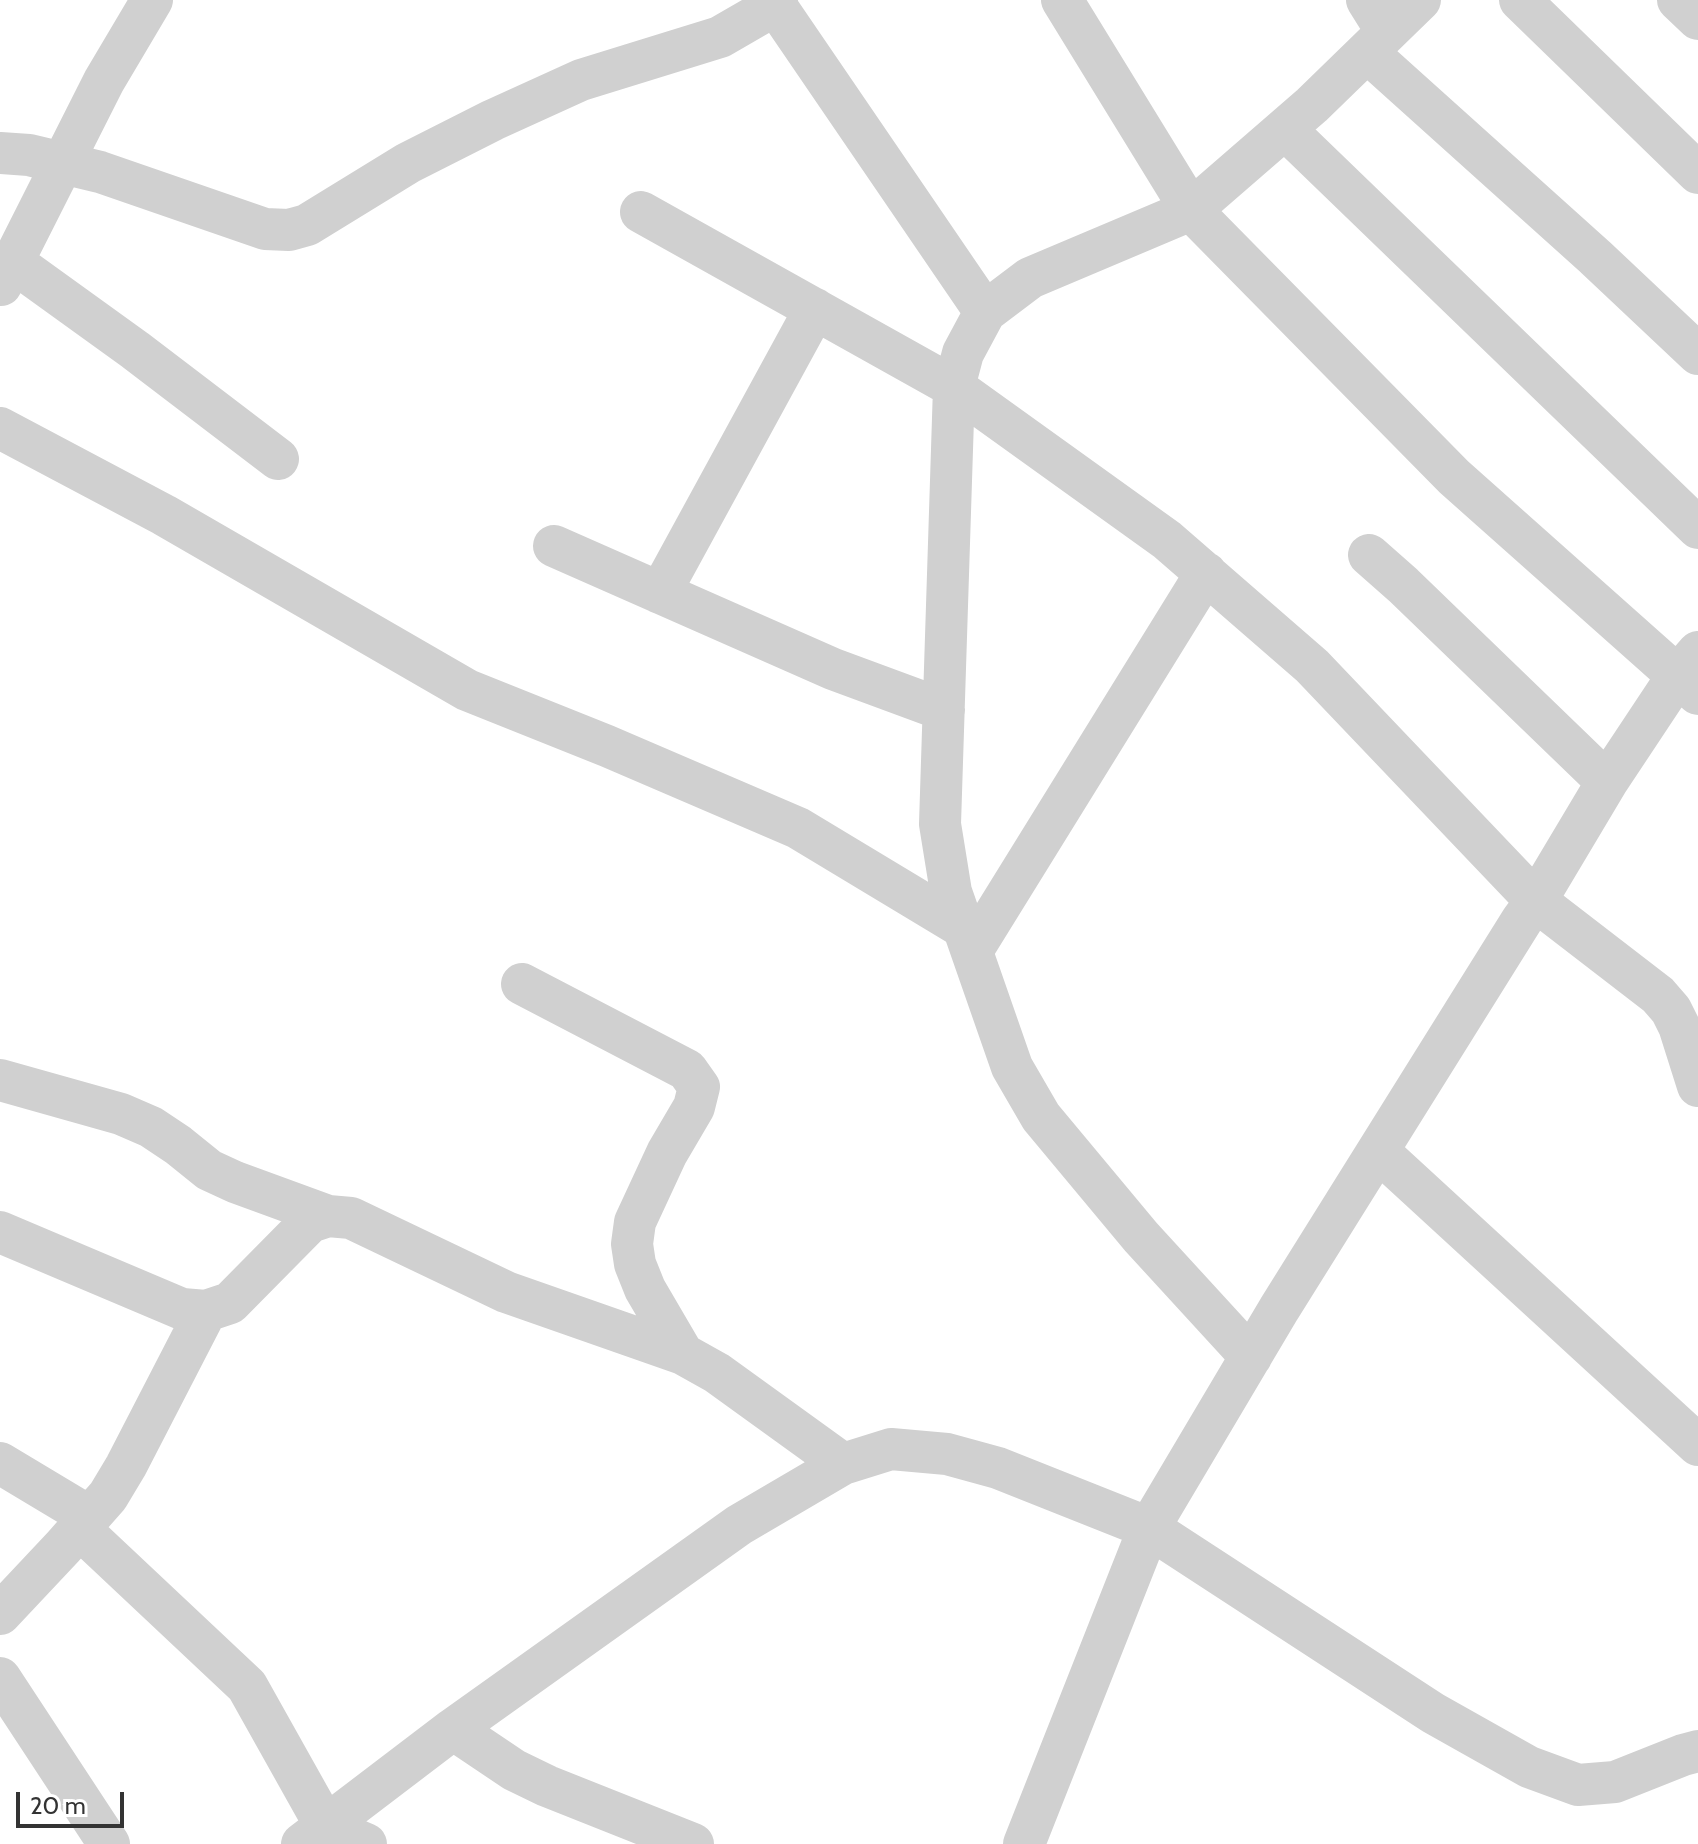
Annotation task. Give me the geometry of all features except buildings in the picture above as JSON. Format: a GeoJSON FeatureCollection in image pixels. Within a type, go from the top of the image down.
{"type":"FeatureCollection","features":[{"type":"Feature","properties":{"kind":"street"},"geometry":{"type":"LineString","coordinates":[[1024,1844],[1149,1528],[1251,1357],[1607,782],[1691,674],[1454,477],[1191,210],[1062,0]]}},
{"type":"Feature","properties":{"kind":"street"},"geometry":{"type":"LineString","coordinates":[[1251,1357],[1141,1237],[1041,1117],[1012,1067],[951,892],[940,824],[954,387],[963,353],[985,312],[1030,278],[1191,210],[1312,105],[1374,28],[1420,0]]}},
{"type":"Feature","properties":{"kind":"street"},"geometry":{"type":"LineString","coordinates":[[1520,0],[1698,173]]}},
{"type":"Feature","properties":{"kind":"street"},"geometry":{"type":"LineString","coordinates":[[1678,0],[1698,19]]}},
{"type":"Feature","properties":{"kind":"street"},"geometry":{"type":"LineString","coordinates":[[149,1],[104,81],[6,274],[135,350],[278,459]]}},
{"type":"Feature","properties":{"kind":"street"},"geometry":{"type":"LineString","coordinates":[[0,153],[29,155],[100,172],[265,229],[289,230],[307,225],[408,163],[493,120],[581,80],[720,37],[776,1],[985,312]]}},
{"type":"Feature","properties":{"kind":"street"},"geometry":{"type":"LineString","coordinates":[[1374,28],[1595,257],[1698,354]]}},
{"type":"Feature","properties":{"kind":"street"},"geometry":{"type":"LineString","coordinates":[[1285,129],[1698,528]]}},
{"type":"Feature","properties":{"kind":"street"},"geometry":{"type":"LineString","coordinates":[[641,212],[954,387],[1167,540],[1312,666],[1536,901],[1665,1002],[1679,1026],[1698,1086]]}},
{"type":"Feature","properties":{"kind":"street"},"geometry":{"type":"LineString","coordinates":[[660,593],[815,309]]}},
{"type":"Feature","properties":{"kind":"street"},"geometry":{"type":"LineString","coordinates":[[0,428],[164,515],[467,690],[798,828],[968,940]]}},
{"type":"Feature","properties":{"kind":"street"},"geometry":{"type":"LineString","coordinates":[[554,546],[833,669],[944,710]]}},
{"type":"Feature","properties":{"kind":"street"},"geometry":{"type":"LineString","coordinates":[[1369,555],[1607,782]]}},
{"type":"Feature","properties":{"kind":"street"},"geometry":{"type":"LineString","coordinates":[[968,940],[1206,573]]}},
{"type":"Feature","properties":{"kind":"street"},"geometry":{"type":"LineString","coordinates":[[522,984],[687,1070],[699,1087],[694,1107],[667,1153],[635,1222],[632,1244],[635,1264],[645,1289],[683,1354]]}},
{"type":"Feature","properties":{"kind":"street"},"geometry":{"type":"LineString","coordinates":[[0,1080],[121,1114],[151,1127],[209,1170],[235,1182],[328,1216],[351,1218],[506,1292],[683,1354],[717,1373],[843,1464]]}},
{"type":"Feature","properties":{"kind":"street"},"geometry":{"type":"LineString","coordinates":[[1378,1151],[1698,1445]]}},
{"type":"Feature","properties":{"kind":"street"},"geometry":{"type":"LineString","coordinates":[[0,1232],[182,1309],[206,1311],[230,1303],[310,1222],[328,1216]]}},
{"type":"Feature","properties":{"kind":"street"},"geometry":{"type":"LineString","coordinates":[[0,1614],[108,1496],[206,1311]]}},
{"type":"Feature","properties":{"kind":"street"},"geometry":{"type":"LineString","coordinates":[[314,1836],[453,1729],[739,1525],[843,1464],[891,1449],[947,1454],[998,1468],[1149,1528],[1433,1713],[1529,1767],[1578,1785],[1615,1782],[1694,1754]]}},
{"type":"Feature","properties":{"kind":"street"},"geometry":{"type":"LineString","coordinates":[[0,1463],[85,1523],[247,1686],[314,1836]]}},
{"type":"Feature","properties":{"kind":"street"},"geometry":{"type":"LineString","coordinates":[[0,1678],[109,1844]]}},
{"type":"Feature","properties":{"kind":"street"},"geometry":{"type":"LineString","coordinates":[[453,1729],[514,1770],[547,1786],[693,1844]]}},
{"type":"Feature","properties":{"kind":"street"},"geometry":{"type":"LineString","coordinates":[[314,1836],[366,1844]]}}]}
